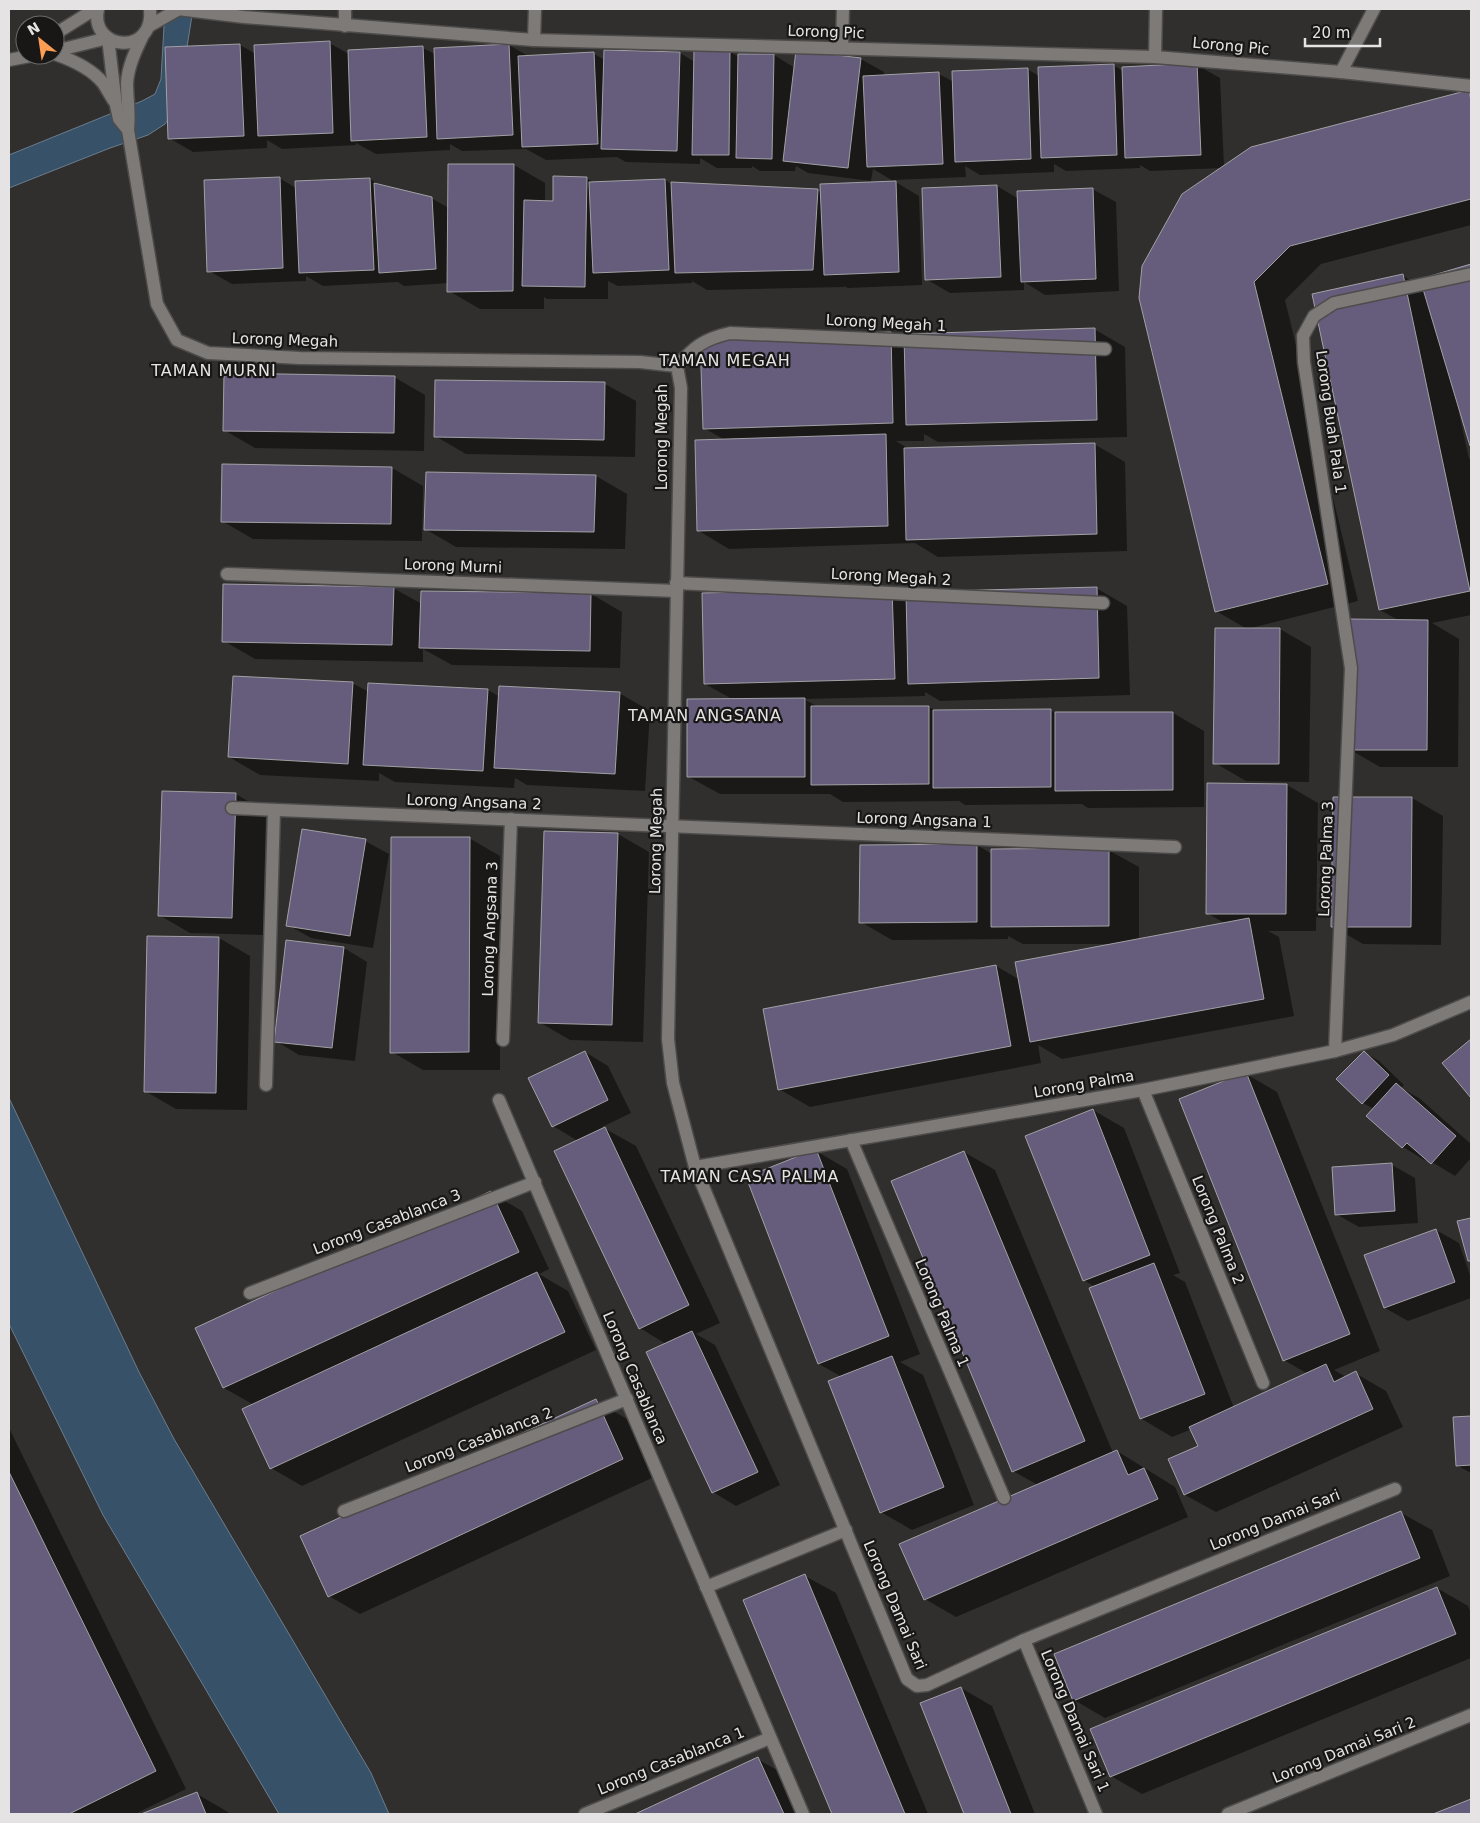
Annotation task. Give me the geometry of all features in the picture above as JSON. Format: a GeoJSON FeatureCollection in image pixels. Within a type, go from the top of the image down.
{"type":"FeatureCollection","features":[{"type":"Feature","properties":{"kind":"street"},"geometry":{"type":"LineString","coordinates":[[65,28],[97,9]]}},
{"type":"Feature","properties":{"kind":"street","name":"Lorong Megah"},"geometry":{"type":"LineString","coordinates":[[97,9],[98,24],[108,38],[119,119],[128,130]]}},
{"type":"Feature","properties":{"kind":"street","name":"Lorong Megah"},"geometry":{"type":"LineString","coordinates":[[150,9],[151,17],[130,66],[127,83],[130,116],[128,130],[156,304],[177,340],[208,353],[300,358],[640,362],[677,366],[681,388],[668,1039],[673,1083],[695,1167]]}},
{"type":"Feature","properties":{"kind":"street","name":"Lorong Pic"},"geometry":{"type":"LineString","coordinates":[[108,38],[122,43],[130,43],[146,30],[179,9],[244,13],[345,26],[534,40],[1155,57],[1340,72],[1471,86]]}},
{"type":"Feature","properties":{"kind":"street"},"geometry":{"type":"LineString","coordinates":[[345,9],[345,26]]}},
{"type":"Feature","properties":{"kind":"street"},"geometry":{"type":"LineString","coordinates":[[534,40],[535,9]]}},
{"type":"Feature","properties":{"kind":"street"},"geometry":{"type":"LineString","coordinates":[[842,48],[843,9]]}},
{"type":"Feature","properties":{"kind":"street"},"geometry":{"type":"LineString","coordinates":[[1155,57],[1156,9]]}},
{"type":"Feature","properties":{"kind":"street"},"geometry":{"type":"LineString","coordinates":[[1340,72],[1374,9]]}},
{"type":"Feature","properties":{"kind":"street"},"geometry":{"type":"LineString","coordinates":[[65,49],[108,38]]}},
{"type":"Feature","properties":{"kind":"street"},"geometry":{"type":"LineString","coordinates":[[65,57],[86,69],[103,83],[116,105]]}},
{"type":"Feature","properties":{"kind":"street","name":"Lorong Buah Pala 1"},"geometry":{"type":"LineString","coordinates":[[1351,668],[1304,362],[1303,336],[1314,316],[1334,303],[1471,274]]}},
{"type":"Feature","properties":{"kind":"street","name":"Lorong Megah 1"},"geometry":{"type":"LineString","coordinates":[[677,366],[692,349],[711,338],[730,333],[1105,349]]}},
{"type":"Feature","properties":{"kind":"street","name":"Lorong Murni"},"geometry":{"type":"LineString","coordinates":[[227,574],[676,587]]}},
{"type":"Feature","properties":{"kind":"street","name":"Lorong Megah 2"},"geometry":{"type":"LineString","coordinates":[[676,587],[1103,603]]}},
{"type":"Feature","properties":{"kind":"street","name":"Lorong Palma 3"},"geometry":{"type":"LineString","coordinates":[[1335,1051],[1351,668]]}},
{"type":"Feature","properties":{"kind":"street","name":"Lorong Angsana 2"},"geometry":{"type":"LineString","coordinates":[[232,808],[672,826]]}},
{"type":"Feature","properties":{"kind":"street"},"geometry":{"type":"LineString","coordinates":[[266,1085],[274,810]]}},
{"type":"Feature","properties":{"kind":"street","name":"Lorong Angsana 3"},"geometry":{"type":"LineString","coordinates":[[503,1040],[511,819]]}},
{"type":"Feature","properties":{"kind":"street","name":"Lorong Angsana 1"},"geometry":{"type":"LineString","coordinates":[[672,826],[1175,847]]}},
{"type":"Feature","properties":{"kind":"street","name":"Lorong Palma"},"geometry":{"type":"LineString","coordinates":[[695,1167],[1143,1090],[1335,1051],[1394,1035],[1471,1002]]}},
{"type":"Feature","properties":{"kind":"street","name":"Lorong Palma 2"},"geometry":{"type":"LineString","coordinates":[[1143,1090],[1263,1383]]}},
{"type":"Feature","properties":{"kind":"street","name":"Lorong Casablanca"},"geometry":{"type":"LineString","coordinates":[[499,1100],[802,1814]]}},
{"type":"Feature","properties":{"kind":"street","name":"Lorong Palma 1"},"geometry":{"type":"LineString","coordinates":[[851,1140],[1004,1498]]}},
{"type":"Feature","properties":{"kind":"street","name":"Lorong Damai Sari"},"geometry":{"type":"LineString","coordinates":[[695,1167],[907,1679],[917,1686],[927,1685],[1024,1640],[1395,1489]]}},
{"type":"Feature","properties":{"kind":"street","name":"Lorong Casablanca 3"},"geometry":{"type":"LineString","coordinates":[[250,1292],[535,1182]]}},
{"type":"Feature","properties":{"kind":"street","name":"Lorong Casablanca 2"},"geometry":{"type":"LineString","coordinates":[[344,1510],[627,1400]]}},
{"type":"Feature","properties":{"kind":"street"},"geometry":{"type":"LineString","coordinates":[[706,1588],[846,1530]]}},
{"type":"Feature","properties":{"kind":"street","name":"Lorong Damai Sari 1"},"geometry":{"type":"LineString","coordinates":[[1024,1640],[1096,1814]]}},
{"type":"Feature","properties":{"kind":"street","name":"Lorong Damai Sari 2"},"geometry":{"type":"LineString","coordinates":[[1228,1814],[1471,1715]]}},
{"type":"Feature","properties":{"kind":"street","name":"Lorong Casablanca 1"},"geometry":{"type":"LineString","coordinates":[[584,1814],[770,1738]]}},
{"type":"Feature","properties":{"kind":"water"},"geometry":{"type":"Polygon","coordinates":[[[165,9],[193,9],[180,91],[171,115],[165,124],[148,135],[9,188],[9,155],[155,94],[161,79],[165,9]]]}},
{"type":"Feature","properties":{"kind":"water"},"geometry":{"type":"Polygon","coordinates":[[[9,1098],[139,1372],[174,1439],[371,1773],[389,1814],[279,1814],[103,1515],[9,1324],[9,1098]]]}},
{"type":"Feature","properties":{"kind":"building"},"geometry":{"type":"Polygon","coordinates":[[[330,41],[333,133],[258,136],[254,45],[330,41]]]}},
{"type":"Feature","properties":{"kind":"building"},"geometry":{"type":"Polygon","coordinates":[[[240,44],[244,136],[168,139],[165,47],[240,44]]]}},
{"type":"Feature","properties":{"kind":"building"},"geometry":{"type":"Polygon","coordinates":[[[509,44],[513,135],[437,139],[434,48],[509,44]]]}},
{"type":"Feature","properties":{"kind":"building"},"geometry":{"type":"Polygon","coordinates":[[[423,46],[427,137],[351,141],[348,50],[423,46]]]}},
{"type":"Feature","properties":{"kind":"building"},"geometry":{"type":"Polygon","coordinates":[[[604,50],[680,52],[677,151],[601,149],[604,50]]]}},
{"type":"Feature","properties":{"kind":"building"},"geometry":{"type":"Polygon","coordinates":[[[694,50],[730,51],[729,155],[692,155],[694,50]]]}},
{"type":"Feature","properties":{"kind":"building"},"geometry":{"type":"Polygon","coordinates":[[[796,50],[861,58],[848,168],[783,161],[796,50]]]}},
{"type":"Feature","properties":{"kind":"building"},"geometry":{"type":"Polygon","coordinates":[[[594,52],[598,144],[522,147],[518,56],[594,52]]]}},
{"type":"Feature","properties":{"kind":"building"},"geometry":{"type":"Polygon","coordinates":[[[738,54],[774,54],[772,159],[736,158],[738,54]]]}},
{"type":"Feature","properties":{"kind":"building"},"geometry":{"type":"Polygon","coordinates":[[[1197,63],[1201,155],[1125,158],[1122,67],[1197,63]]]}},
{"type":"Feature","properties":{"kind":"building"},"geometry":{"type":"Polygon","coordinates":[[[1114,64],[1117,155],[1041,158],[1038,67],[1114,64]]]}},
{"type":"Feature","properties":{"kind":"building"},"geometry":{"type":"Polygon","coordinates":[[[1028,68],[1031,159],[955,162],[952,71],[1028,68]]]}},
{"type":"Feature","properties":{"kind":"building"},"geometry":{"type":"Polygon","coordinates":[[[939,72],[943,164],[867,167],[863,76],[939,72]]]}},
{"type":"Feature","properties":{"kind":"building"},"geometry":{"type":"Polygon","coordinates":[[[1469,90],[1471,101],[1471,199],[1290,246],[1254,282],[1328,584],[1215,612],[1139,298],[1142,266],[1182,194],[1251,147],[1469,90]]]}},
{"type":"Feature","properties":{"kind":"building"},"geometry":{"type":"Polygon","coordinates":[[[448,164],[514,164],[513,291],[447,292],[448,164]]]}},
{"type":"Feature","properties":{"kind":"building"},"geometry":{"type":"Polygon","coordinates":[[[553,176],[587,177],[585,287],[522,286],[524,200],[553,201],[553,176]]]}},
{"type":"Feature","properties":{"kind":"building"},"geometry":{"type":"Polygon","coordinates":[[[280,177],[283,268],[207,272],[204,180],[280,177]]]}},
{"type":"Feature","properties":{"kind":"building"},"geometry":{"type":"Polygon","coordinates":[[[370,178],[374,270],[299,273],[295,181],[370,178]]]}},
{"type":"Feature","properties":{"kind":"building"},"geometry":{"type":"Polygon","coordinates":[[[665,179],[669,270],[593,273],[589,182],[665,179]]]}},
{"type":"Feature","properties":{"kind":"building"},"geometry":{"type":"Polygon","coordinates":[[[896,181],[899,272],[824,275],[820,184],[896,181]]]}},
{"type":"Feature","properties":{"kind":"building"},"geometry":{"type":"Polygon","coordinates":[[[671,182],[818,189],[813,270],[675,273],[671,182]]]}},
{"type":"Feature","properties":{"kind":"building"},"geometry":{"type":"Polygon","coordinates":[[[374,183],[432,197],[436,269],[379,273],[374,183]]]}},
{"type":"Feature","properties":{"kind":"building"},"geometry":{"type":"Polygon","coordinates":[[[997,185],[1001,277],[925,280],[922,188],[997,185]]]}},
{"type":"Feature","properties":{"kind":"building"},"geometry":{"type":"Polygon","coordinates":[[[1093,188],[1096,279],[1021,282],[1017,191],[1093,188]]]}},
{"type":"Feature","properties":{"kind":"building"},"geometry":{"type":"Polygon","coordinates":[[[1471,264],[1471,446],[1470,446],[1420,279],[1471,264]]]}},
{"type":"Feature","properties":{"kind":"building"},"geometry":{"type":"Polygon","coordinates":[[[1403,274],[1470,591],[1379,610],[1312,294],[1403,274]]]}},
{"type":"Feature","properties":{"kind":"building"},"geometry":{"type":"Polygon","coordinates":[[[1095,328],[1097,420],[906,425],[904,334],[1095,328]]]}},
{"type":"Feature","properties":{"kind":"building"},"geometry":{"type":"Polygon","coordinates":[[[891,332],[893,423],[703,429],[700,337],[891,332]]]}},
{"type":"Feature","properties":{"kind":"building"},"geometry":{"type":"Polygon","coordinates":[[[224,373],[395,376],[394,433],[223,431],[224,373]]]}},
{"type":"Feature","properties":{"kind":"building"},"geometry":{"type":"Polygon","coordinates":[[[435,380],[605,382],[604,440],[434,437],[435,380]]]}},
{"type":"Feature","properties":{"kind":"building"},"geometry":{"type":"Polygon","coordinates":[[[886,434],[888,526],[697,531],[695,440],[886,434]]]}},
{"type":"Feature","properties":{"kind":"building"},"geometry":{"type":"Polygon","coordinates":[[[1095,443],[1097,534],[906,540],[904,448],[1095,443]]]}},
{"type":"Feature","properties":{"kind":"building"},"geometry":{"type":"Polygon","coordinates":[[[222,464],[392,467],[391,524],[221,522],[222,464]]]}},
{"type":"Feature","properties":{"kind":"building"},"geometry":{"type":"Polygon","coordinates":[[[426,472],[596,475],[594,532],[424,530],[426,472]]]}},
{"type":"Feature","properties":{"kind":"building"},"geometry":{"type":"Polygon","coordinates":[[[223,584],[394,587],[392,645],[222,642],[223,584]]]}},
{"type":"Feature","properties":{"kind":"building"},"geometry":{"type":"Polygon","coordinates":[[[1097,587],[1099,678],[908,684],[906,592],[1097,587]]]}},
{"type":"Feature","properties":{"kind":"building"},"geometry":{"type":"Polygon","coordinates":[[[892,588],[895,679],[704,684],[702,593],[892,588]]]}},
{"type":"Feature","properties":{"kind":"building"},"geometry":{"type":"Polygon","coordinates":[[[421,591],[591,593],[590,651],[419,648],[421,591]]]}},
{"type":"Feature","properties":{"kind":"building"},"geometry":{"type":"Polygon","coordinates":[[[1349,619],[1428,620],[1427,750],[1347,750],[1349,619]]]}},
{"type":"Feature","properties":{"kind":"building"},"geometry":{"type":"Polygon","coordinates":[[[1215,628],[1280,628],[1279,764],[1213,764],[1215,628]]]}},
{"type":"Feature","properties":{"kind":"building"},"geometry":{"type":"Polygon","coordinates":[[[233,676],[353,682],[348,764],[228,757],[233,676]]]}},
{"type":"Feature","properties":{"kind":"building"},"geometry":{"type":"Polygon","coordinates":[[[368,683],[488,689],[483,771],[363,765],[368,683]]]}},
{"type":"Feature","properties":{"kind":"building"},"geometry":{"type":"Polygon","coordinates":[[[499,686],[620,692],[615,774],[494,768],[499,686]]]}},
{"type":"Feature","properties":{"kind":"building"},"geometry":{"type":"Polygon","coordinates":[[[805,698],[805,777],[687,777],[687,699],[805,698]]]}},
{"type":"Feature","properties":{"kind":"building"},"geometry":{"type":"Polygon","coordinates":[[[811,706],[929,706],[929,784],[811,785],[811,706]]]}},
{"type":"Feature","properties":{"kind":"building"},"geometry":{"type":"Polygon","coordinates":[[[1051,709],[1051,787],[933,788],[933,710],[1051,709]]]}},
{"type":"Feature","properties":{"kind":"building"},"geometry":{"type":"Polygon","coordinates":[[[1055,712],[1173,712],[1173,790],[1055,791],[1055,712]]]}},
{"type":"Feature","properties":{"kind":"building"},"geometry":{"type":"Polygon","coordinates":[[[1207,783],[1287,784],[1286,914],[1206,914],[1207,783]]]}},
{"type":"Feature","properties":{"kind":"building"},"geometry":{"type":"Polygon","coordinates":[[[162,791],[236,793],[232,918],[158,916],[162,791]]]}},
{"type":"Feature","properties":{"kind":"building"},"geometry":{"type":"Polygon","coordinates":[[[1333,797],[1412,797],[1411,927],[1331,927],[1333,797]]]}},
{"type":"Feature","properties":{"kind":"building"},"geometry":{"type":"Polygon","coordinates":[[[302,829],[366,839],[350,936],[286,926],[302,829]]]}},
{"type":"Feature","properties":{"kind":"building"},"geometry":{"type":"Polygon","coordinates":[[[544,831],[618,833],[612,1025],[538,1023],[544,831]]]}},
{"type":"Feature","properties":{"kind":"building"},"geometry":{"type":"Polygon","coordinates":[[[391,837],[470,837],[469,1052],[390,1053],[391,837]]]}},
{"type":"Feature","properties":{"kind":"building"},"geometry":{"type":"Polygon","coordinates":[[[977,844],[977,922],[859,923],[860,845],[977,844]]]}},
{"type":"Feature","properties":{"kind":"building"},"geometry":{"type":"Polygon","coordinates":[[[1109,848],[1109,926],[991,927],[991,849],[1109,848]]]}},
{"type":"Feature","properties":{"kind":"building"},"geometry":{"type":"Polygon","coordinates":[[[1249,918],[1264,999],[1030,1042],[1015,962],[1249,918]]]}},
{"type":"Feature","properties":{"kind":"building"},"geometry":{"type":"Polygon","coordinates":[[[147,936],[219,937],[216,1093],[144,1092],[147,936]]]}},
{"type":"Feature","properties":{"kind":"building"},"geometry":{"type":"Polygon","coordinates":[[[286,940],[344,947],[332,1048],[274,1042],[286,940]]]}},
{"type":"Feature","properties":{"kind":"building"},"geometry":{"type":"Polygon","coordinates":[[[996,965],[1011,1046],[778,1090],[763,1009],[996,965]]]}},
{"type":"Feature","properties":{"kind":"building"},"geometry":{"type":"Polygon","coordinates":[[[1471,1039],[1471,1098],[1442,1063],[1471,1039]]]}},
{"type":"Feature","properties":{"kind":"building"},"geometry":{"type":"Polygon","coordinates":[[[585,1051],[608,1100],[552,1127],[528,1078],[585,1051]]]}},
{"type":"Feature","properties":{"kind":"building"},"geometry":{"type":"Polygon","coordinates":[[[1364,1051],[1389,1075],[1362,1104],[1336,1079],[1364,1051]]]}},
{"type":"Feature","properties":{"kind":"building"},"geometry":{"type":"Polygon","coordinates":[[[1246,1072],[1350,1334],[1283,1361],[1179,1099],[1246,1072]]]}},
{"type":"Feature","properties":{"kind":"building"},"geometry":{"type":"Polygon","coordinates":[[[1396,1083],[1456,1136],[1431,1164],[1407,1143],[1402,1148],[1366,1116],[1396,1083]]]}},
{"type":"Feature","properties":{"kind":"building"},"geometry":{"type":"Polygon","coordinates":[[[1093,1109],[1150,1255],[1083,1281],[1025,1136],[1093,1109]]]}},
{"type":"Feature","properties":{"kind":"building"},"geometry":{"type":"Polygon","coordinates":[[[605,1127],[689,1305],[639,1329],[554,1151],[605,1127]]]}},
{"type":"Feature","properties":{"kind":"building"},"geometry":{"type":"Polygon","coordinates":[[[816,1149],[889,1336],[818,1364],[746,1177],[816,1149]]]}},
{"type":"Feature","properties":{"kind":"building"},"geometry":{"type":"Polygon","coordinates":[[[964,1151],[1085,1441],[1012,1472],[891,1181],[964,1151]]]}},
{"type":"Feature","properties":{"kind":"building"},"geometry":{"type":"Polygon","coordinates":[[[1392,1163],[1395,1211],[1335,1215],[1332,1167],[1392,1163]]]}},
{"type":"Feature","properties":{"kind":"building"},"geometry":{"type":"Polygon","coordinates":[[[491,1191],[519,1252],[223,1388],[195,1328],[491,1191]]]}},
{"type":"Feature","properties":{"kind":"building"},"geometry":{"type":"Polygon","coordinates":[[[1471,1218],[1471,1261],[1468,1261],[1457,1221],[1471,1218]]]}},
{"type":"Feature","properties":{"kind":"building"},"geometry":{"type":"Polygon","coordinates":[[[1436,1229],[1455,1282],[1384,1308],[1364,1255],[1436,1229]]]}},
{"type":"Feature","properties":{"kind":"building"},"geometry":{"type":"Polygon","coordinates":[[[1154,1263],[1205,1394],[1140,1419],[1089,1288],[1154,1263]]]}},
{"type":"Feature","properties":{"kind":"building"},"geometry":{"type":"Polygon","coordinates":[[[537,1272],[565,1332],[270,1469],[242,1409],[537,1272]]]}},
{"type":"Feature","properties":{"kind":"building"},"geometry":{"type":"Polygon","coordinates":[[[692,1331],[758,1472],[712,1493],[646,1352],[692,1331]]]}},
{"type":"Feature","properties":{"kind":"building"},"geometry":{"type":"Polygon","coordinates":[[[892,1356],[944,1487],[880,1513],[828,1381],[892,1356]]]}},
{"type":"Feature","properties":{"kind":"building"},"geometry":{"type":"Polygon","coordinates":[[[1326,1364],[1334,1382],[1356,1371],[1373,1409],[1184,1495],[1168,1459],[1198,1446],[1189,1427],[1326,1364]]]}},
{"type":"Feature","properties":{"kind":"building"},"geometry":{"type":"Polygon","coordinates":[[[596,1399],[623,1459],[328,1597],[300,1536],[596,1399]]]}},
{"type":"Feature","properties":{"kind":"building"},"geometry":{"type":"Polygon","coordinates":[[[1471,1416],[1471,1465],[1456,1466],[1453,1417],[1471,1416]]]}},
{"type":"Feature","properties":{"kind":"building"},"geometry":{"type":"Polygon","coordinates":[[[1117,1450],[1128,1475],[1144,1468],[1158,1499],[924,1600],[899,1544],[1117,1450]]]}},
{"type":"Feature","properties":{"kind":"building"},"geometry":{"type":"Polygon","coordinates":[[[9,1472],[156,1771],[69,1814],[9,1814],[9,1472]]]}},
{"type":"Feature","properties":{"kind":"building"},"geometry":{"type":"Polygon","coordinates":[[[1401,1511],[1420,1558],[1073,1701],[1054,1654],[1401,1511]]]}},
{"type":"Feature","properties":{"kind":"building"},"geometry":{"type":"Polygon","coordinates":[[[805,1574],[905,1814],[832,1814],[743,1600],[805,1574]]]}},
{"type":"Feature","properties":{"kind":"building"},"geometry":{"type":"Polygon","coordinates":[[[1437,1587],[1456,1634],[1110,1777],[1090,1729],[1437,1587]]]}},
{"type":"Feature","properties":{"kind":"building"},"geometry":{"type":"Polygon","coordinates":[[[961,1687],[1011,1814],[964,1814],[920,1703],[961,1687]]]}},
{"type":"Feature","properties":{"kind":"building"},"geometry":{"type":"Polygon","coordinates":[[[758,1757],[784,1814],[635,1814],[758,1757]]]}},
{"type":"Feature","properties":{"kind":"building"},"geometry":{"type":"Polygon","coordinates":[[[197,1792],[206,1814],[141,1814],[197,1792]]]}},
{"type":"Feature","properties":{"kind":"building"},"geometry":{"type":"Polygon","coordinates":[[[1471,1799],[1471,1814],[1433,1814],[1471,1799]]]}},
{"type":"Feature","properties":{"kind":"district","name":"TAMAN MEGAH"},"geometry":{"type":"Point","coordinates":[725,360]}},
{"type":"Feature","properties":{"kind":"district","name":"TAMAN MURNI"},"geometry":{"type":"Point","coordinates":[214,370]}},
{"type":"Feature","properties":{"kind":"district","name":"TAMAN ANGSANA"},"geometry":{"type":"Point","coordinates":[705,715]}},
{"type":"Feature","properties":{"kind":"district","name":"TAMAN CASA PALMA"},"geometry":{"type":"Point","coordinates":[750,1176]}}]}
